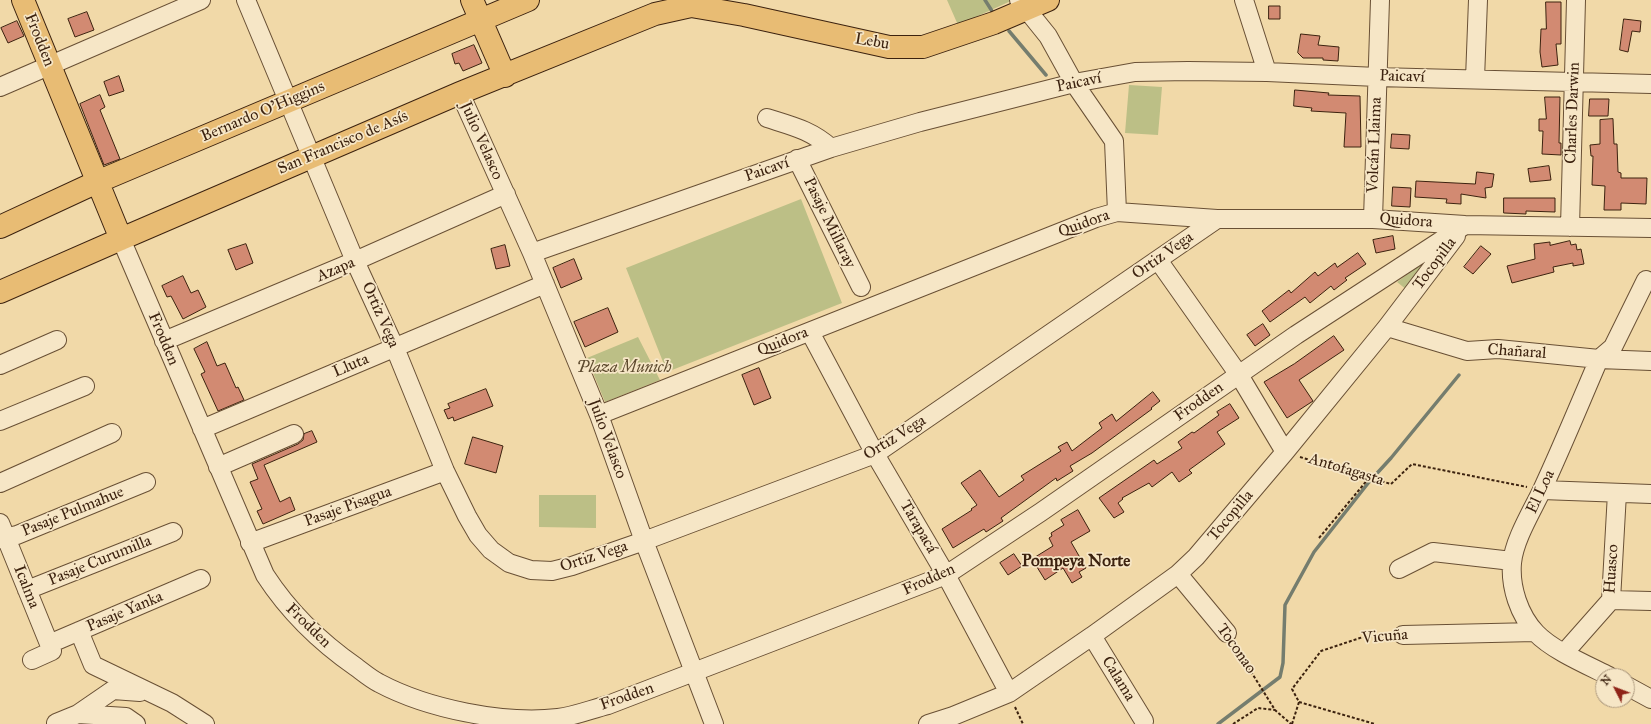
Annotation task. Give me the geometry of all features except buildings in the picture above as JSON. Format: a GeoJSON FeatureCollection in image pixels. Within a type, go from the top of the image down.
{"type":"FeatureCollection","features":[{"type":"Feature","properties":{"kind":"main road","name":"Frodden"},"geometry":{"type":"LineString","coordinates":[[23,0],[121,239]]}},
{"type":"Feature","properties":{"kind":"main road"},"geometry":{"type":"LineString","coordinates":[[472,0],[505,76]]}},
{"type":"Feature","properties":{"kind":"main road","name":"Bernardo O'Higgins"},"geometry":{"type":"LineString","coordinates":[[0,227],[97,182],[528,0]]}},
{"type":"Feature","properties":{"kind":"main road","name":"Lebu"},"geometry":{"type":"LineString","coordinates":[[692,3],[889,47],[923,47],[994,23],[1023,5],[1048,0]]}},
{"type":"Feature","properties":{"kind":"main road","name":"San Francisco de Asís"},"geometry":{"type":"LineString","coordinates":[[0,292],[460,93],[655,14],[692,3]]}},
{"type":"Feature","properties":{"kind":"street"},"geometry":{"type":"LineString","coordinates":[[0,87],[201,0]]}},
{"type":"Feature","properties":{"kind":"street","name":"Ortiz Vega"},"geometry":{"type":"LineString","coordinates":[[246,0],[355,262],[395,348],[446,471],[467,516],[478,535],[491,550],[509,563],[531,570],[552,571],[572,566],[644,541],[875,454],[1217,219]]}},
{"type":"Feature","properties":{"kind":"street"},"geometry":{"type":"LineString","coordinates":[[1244,0],[1267,72]]}},
{"type":"Feature","properties":{"kind":"street","name":"Volcán Llaima"},"geometry":{"type":"LineString","coordinates":[[1373,218],[1380,0]]}},
{"type":"Feature","properties":{"kind":"street"},"geometry":{"type":"LineString","coordinates":[[1475,79],[1478,0]]}},
{"type":"Feature","properties":{"kind":"street","name":"Charles Darwin"},"geometry":{"type":"LineString","coordinates":[[1570,226],[1576,0]]}},
{"type":"Feature","properties":{"kind":"street"},"geometry":{"type":"LineString","coordinates":[[1023,5],[1048,36],[1074,83],[1114,141],[1117,212]]}},
{"type":"Feature","properties":{"kind":"street","name":"Paicaví"},"geometry":{"type":"LineString","coordinates":[[532,253],[831,148],[920,122],[1074,83],[1136,72],[1188,70],[1574,83],[1651,84]]}},
{"type":"Feature","properties":{"kind":"street","name":"Julio Velasco"},"geometry":{"type":"LineString","coordinates":[[460,93],[532,253],[599,415],[644,541],[714,724]]}},
{"type":"Feature","properties":{"kind":"street"},"geometry":{"type":"LineString","coordinates":[[767,118],[806,130],[820,138],[831,148]]}},
{"type":"Feature","properties":{"kind":"street","name":"Pasaje Millaray"},"geometry":{"type":"LineString","coordinates":[[797,159],[861,287]]}},
{"type":"Feature","properties":{"kind":"street","name":"Azapa"},"geometry":{"type":"LineString","coordinates":[[164,341],[355,262],[506,194]]}},
{"type":"Feature","properties":{"kind":"street","name":"Quidora"},"geometry":{"type":"LineString","coordinates":[[599,415],[1096,218],[1117,212],[1217,219],[1373,218],[1465,225],[1651,228]]}},
{"type":"Feature","properties":{"kind":"street","name":"Frodden"},"geometry":{"type":"LineString","coordinates":[[121,239],[265,576],[295,616],[338,654],[378,683],[434,705],[456,717],[486,716],[559,721],[608,705],[695,673],[946,575],[1041,512],[1296,335],[1465,225]]}},
{"type":"Feature","properties":{"kind":"street","name":"Tocopilla"},"geometry":{"type":"LineString","coordinates":[[928,724],[953,716],[1009,693],[1178,574],[1196,557],[1285,452],[1387,327],[1465,225]]}},
{"type":"Feature","properties":{"kind":"street"},"geometry":{"type":"LineString","coordinates":[[1158,260],[1239,375],[1285,452]]}},
{"type":"Feature","properties":{"kind":"street","name":"El Loa"},"geometry":{"type":"LineString","coordinates":[[1595,668],[1545,641],[1535,632],[1523,614],[1514,592],[1511,576],[1512,561],[1520,535],[1542,490],[1599,359],[1613,347],[1646,280]]}},
{"type":"Feature","properties":{"kind":"street","name":"Lluta"},"geometry":{"type":"LineString","coordinates":[[202,429],[545,284]]}},
{"type":"Feature","properties":{"kind":"street","name":"Chañaral"},"geometry":{"type":"LineString","coordinates":[[1387,327],[1467,351],[1498,348],[1599,359],[1651,361]]}},
{"type":"Feature","properties":{"kind":"street","name":"Tarapacá"},"geometry":{"type":"LineString","coordinates":[[810,332],[875,454],[946,575],[1009,693]]}},
{"type":"Feature","properties":{"kind":"street"},"geometry":{"type":"LineString","coordinates":[[0,365],[57,340]]}},
{"type":"Feature","properties":{"kind":"street"},"geometry":{"type":"LineString","coordinates":[[0,421],[85,386]]}},
{"type":"Feature","properties":{"kind":"street"},"geometry":{"type":"LineString","coordinates":[[0,483],[112,433]]}},
{"type":"Feature","properties":{"kind":"street"},"geometry":{"type":"LineString","coordinates":[[218,467],[294,434]]}},
{"type":"Feature","properties":{"kind":"street","name":"Pasaje Pisagua"},"geometry":{"type":"LineString","coordinates":[[250,542],[446,471]]}},
{"type":"Feature","properties":{"kind":"street","name":"Pasaje Pulmahue"},"geometry":{"type":"LineString","coordinates":[[2,533],[146,482]]}},
{"type":"Feature","properties":{"kind":"street"},"geometry":{"type":"LineString","coordinates":[[1542,490],[1617,494],[1651,494]]}},
{"type":"Feature","properties":{"kind":"street","name":"Huasco"},"geometry":{"type":"LineString","coordinates":[[1565,652],[1611,600],[1617,494]]}},
{"type":"Feature","properties":{"kind":"street","name":"Pasaje Curumilla"},"geometry":{"type":"LineString","coordinates":[[27,590],[173,532]]}},
{"type":"Feature","properties":{"kind":"street","name":"Icalma"},"geometry":{"type":"LineString","coordinates":[[2,533],[51,648]]}},
{"type":"Feature","properties":{"kind":"street"},"geometry":{"type":"LineString","coordinates":[[1399,569],[1433,552],[1512,561]]}},
{"type":"Feature","properties":{"kind":"street","name":"Toconao"},"geometry":{"type":"LineString","coordinates":[[1178,574],[1227,633]]}},
{"type":"Feature","properties":{"kind":"street","name":"Pasaje Yanka"},"geometry":{"type":"LineString","coordinates":[[32,660],[79,631],[201,579]]}},
{"type":"Feature","properties":{"kind":"street"},"geometry":{"type":"LineString","coordinates":[[1611,600],[1651,601]]}},
{"type":"Feature","properties":{"kind":"street"},"geometry":{"type":"LineString","coordinates":[[79,631],[93,665],[172,703],[205,724]]}},
{"type":"Feature","properties":{"kind":"street","name":"Vicuña"},"geometry":{"type":"LineString","coordinates":[[1403,635],[1535,632]]}},
{"type":"Feature","properties":{"kind":"street","name":"Calama"},"geometry":{"type":"LineString","coordinates":[[1092,636],[1144,722]]}},
{"type":"Feature","properties":{"kind":"street"},"geometry":{"type":"LineString","coordinates":[[56,723],[78,714],[113,690],[151,693]]}},
{"type":"Feature","properties":{"kind":"street"},"geometry":{"type":"LineString","coordinates":[[1635,690],[1651,699]]}},
{"type":"Feature","properties":{"kind":"street"},"geometry":{"type":"LineString","coordinates":[[78,714],[126,718],[136,724]]}},
{"type":"Feature","properties":{"kind":"path","name":"Antofagasta"},"geometry":{"type":"LineString","coordinates":[[1285,452],[1391,484],[1412,464],[1542,490]]}},
{"type":"Feature","properties":{"kind":"path"},"geometry":{"type":"LineString","coordinates":[[1319,538],[1369,478]]}},
{"type":"Feature","properties":{"kind":"path","name":"Toconao"},"geometry":{"type":"LineString","coordinates":[[1227,633],[1275,710],[1291,724]]}},
{"type":"Feature","properties":{"kind":"path","name":"Vicuña"},"geometry":{"type":"LineString","coordinates":[[1299,702],[1292,689],[1321,651],[1363,637],[1403,635]]}},
{"type":"Feature","properties":{"kind":"path"},"geometry":{"type":"LineString","coordinates":[[1009,693],[1023,724]]}},
{"type":"Feature","properties":{"kind":"path"},"geometry":{"type":"LineString","coordinates":[[1291,724],[1299,702],[1375,724]]}},
{"type":"Feature","properties":{"kind":"path"},"geometry":{"type":"LineString","coordinates":[[1233,724],[1258,708],[1275,710]]}},
{"type":"Feature","properties":{"kind":"green space"},"geometry":{"type":"Polygon","coordinates":[[[947,0],[1013,0],[958,25],[947,0]]]}},
{"type":"Feature","properties":{"kind":"green space"},"geometry":{"type":"Polygon","coordinates":[[[1129,85],[1162,87],[1158,135],[1125,133],[1129,85]]]}},
{"type":"Feature","properties":{"kind":"green space"},"geometry":{"type":"Polygon","coordinates":[[[801,199],[842,303],[667,372],[626,268],[801,199]]]}},
{"type":"Feature","properties":{"kind":"green space"},"geometry":{"type":"Polygon","coordinates":[[[1440,250],[1407,290],[1397,282],[1440,250]]]}},
{"type":"Feature","properties":{"kind":"green space","name":"Plaza Munich"},"geometry":{"type":"Polygon","coordinates":[[[638,337],[660,380],[605,402],[587,358],[638,337]]]}},
{"type":"Feature","properties":{"kind":"green space"},"geometry":{"type":"Polygon","coordinates":[[[539,495],[596,495],[596,528],[539,527],[539,495]]]}},
{"type":"Feature","properties":{"kind":"waterway"},"geometry":{"type":"LineString","coordinates":[[985,0],[992,11]]}},
{"type":"Feature","properties":{"kind":"waterway"},"geometry":{"type":"LineString","coordinates":[[1009,31],[1046,75]]}},
{"type":"Feature","properties":{"kind":"waterway"},"geometry":{"type":"LineString","coordinates":[[1218,724],[1280,677],[1283,663],[1285,605],[1314,552],[1369,482],[1391,458],[1459,375]]}},
{"type":"Feature","properties":{"kind":"district","name":"Pompeya Norte"},"geometry":{"type":"Point","coordinates":[1076,562]}}]}
